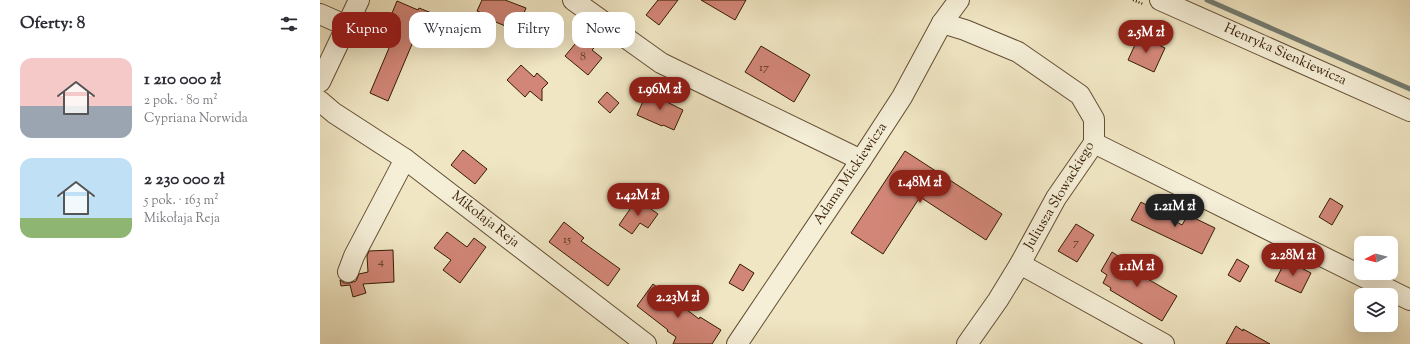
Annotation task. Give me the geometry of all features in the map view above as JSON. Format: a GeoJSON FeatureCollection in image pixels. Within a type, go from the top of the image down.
{"type":"FeatureCollection","features":[{"type":"Feature","properties":{"kind":"street"},"geometry":{"type":"LineString","coordinates":[[353,12],[359,0]]}},
{"type":"Feature","properties":{"kind":"street"},"geometry":{"type":"LineString","coordinates":[[573,0],[661,63],[861,160]]}},
{"type":"Feature","properties":{"kind":"street","name":"Adama Mickiewicza"},"geometry":{"type":"LineString","coordinates":[[737,344],[902,97],[942,23],[959,0]]}},
{"type":"Feature","properties":{"kind":"street","name":"Henryka Sienkiewicza"},"geometry":{"type":"LineString","coordinates":[[1160,0],[1410,111]]}},
{"type":"Feature","properties":{"kind":"street"},"geometry":{"type":"LineString","coordinates":[[320,14],[332,19]]}},
{"type":"Feature","properties":{"kind":"street","name":"Juliusza Słowackiego"},"geometry":{"type":"LineString","coordinates":[[942,23],[965,30],[1018,52],[1080,95],[1094,119],[1094,143],[1056,198],[1020,264],[998,300],[967,344]]}},
{"type":"Feature","properties":{"kind":"street"},"geometry":{"type":"LineString","coordinates":[[320,82],[336,48]]}},
{"type":"Feature","properties":{"kind":"street","name":"Mikołaja Reja"},"geometry":{"type":"LineString","coordinates":[[320,101],[334,113],[406,159],[646,344]]}},
{"type":"Feature","properties":{"kind":"street"},"geometry":{"type":"LineString","coordinates":[[1094,143],[1410,300]]}},
{"type":"Feature","properties":{"kind":"street"},"geometry":{"type":"LineString","coordinates":[[348,272],[354,256],[406,159]]}},
{"type":"Feature","properties":{"kind":"street"},"geometry":{"type":"LineString","coordinates":[[1020,264],[1135,337],[1164,344]]}},
{"type":"Feature","properties":{"kind":"building"},"geometry":{"type":"Polygon","coordinates":[[[482,0],[505,0],[526,8],[524,12],[504,12],[504,26],[496,22],[496,12],[477,11],[482,0]]]}},
{"type":"Feature","properties":{"kind":"building"},"geometry":{"type":"Polygon","coordinates":[[[658,0],[678,0],[659,25],[646,15],[658,0]]]}},
{"type":"Feature","properties":{"kind":"building"},"geometry":{"type":"Polygon","coordinates":[[[701,0],[746,0],[735,20],[701,0]]]}},
{"type":"Feature","properties":{"kind":"building"},"geometry":{"type":"Polygon","coordinates":[[[397,1],[418,10],[419,8],[429,12],[409,12],[409,48],[410,48],[388,101],[370,93],[389,48],[401,48],[401,12],[392,12],[397,1]]]}},
{"type":"Feature","properties":{"kind":"building"},"geometry":{"type":"Polygon","coordinates":[[[1139,36],[1165,48],[1154,72],[1128,60],[1139,36]]]}},
{"type":"Feature","properties":{"kind":"building"},"geometry":{"type":"Polygon","coordinates":[[[761,46],[810,75],[794,102],[745,72],[761,46]]]}},
{"type":"Feature","properties":{"kind":"building"},"geometry":{"type":"Polygon","coordinates":[[[572,48],[594,48],[592,50],[602,58],[588,75],[565,56],[572,48]]]}},
{"type":"Feature","properties":{"kind":"building"},"geometry":{"type":"Polygon","coordinates":[[[521,65],[534,77],[537,73],[548,83],[542,89],[542,101],[530,91],[525,97],[507,80],[521,65]]]}},
{"type":"Feature","properties":{"kind":"building"},"geometry":{"type":"Polygon","coordinates":[[[648,90],[668,99],[667,102],[683,110],[674,130],[637,115],[648,90]]]}},
{"type":"Feature","properties":{"kind":"building"},"geometry":{"type":"Polygon","coordinates":[[[607,92],[619,103],[610,113],[598,102],[607,92]]]}},
{"type":"Feature","properties":{"kind":"building"},"geometry":{"type":"Polygon","coordinates":[[[463,150],[487,169],[475,184],[451,165],[463,150]]]}},
{"type":"Feature","properties":{"kind":"building"},"geometry":{"type":"Polygon","coordinates":[[[905,151],[1002,214],[986,240],[920,197],[883,254],[851,233],[905,151]]]}},
{"type":"Feature","properties":{"kind":"building"},"geometry":{"type":"Polygon","coordinates":[[[1330,198],[1343,206],[1332,225],[1319,217],[1330,198]]]}},
{"type":"Feature","properties":{"kind":"building"},"geometry":{"type":"Polygon","coordinates":[[[637,199],[658,214],[648,228],[640,223],[632,234],[619,225],[637,199]]]}},
{"type":"Feature","properties":{"kind":"building"},"geometry":{"type":"Polygon","coordinates":[[[1141,202],[1182,225],[1188,215],[1215,228],[1202,254],[1131,220],[1141,202]]]}},
{"type":"Feature","properties":{"kind":"building"},"geometry":{"type":"Polygon","coordinates":[[[564,222],[584,238],[581,241],[620,269],[608,286],[549,242],[564,222]]]}},
{"type":"Feature","properties":{"kind":"building"},"geometry":{"type":"Polygon","coordinates":[[[1076,224],[1094,235],[1077,262],[1058,251],[1076,224]]]}},
{"type":"Feature","properties":{"kind":"building"},"geometry":{"type":"Polygon","coordinates":[[[447,232],[467,247],[474,238],[486,247],[460,283],[443,270],[451,260],[434,248],[447,232]]]}},
{"type":"Feature","properties":{"kind":"building"},"geometry":{"type":"Polygon","coordinates":[[[393,250],[394,282],[363,284],[366,293],[353,297],[350,285],[341,286],[340,280],[344,283],[350,283],[356,281],[359,274],[368,272],[367,256],[369,251],[393,250]]]}},
{"type":"Feature","properties":{"kind":"building"},"geometry":{"type":"Polygon","coordinates":[[[1112,252],[1124,260],[1122,264],[1177,296],[1162,321],[1110,290],[1111,288],[1103,283],[1107,275],[1101,271],[1112,252]]]}},
{"type":"Feature","properties":{"kind":"building"},"geometry":{"type":"Polygon","coordinates":[[[1237,259],[1249,266],[1240,282],[1228,275],[1237,259]]]}},
{"type":"Feature","properties":{"kind":"building"},"geometry":{"type":"Polygon","coordinates":[[[1286,260],[1311,273],[1301,293],[1275,281],[1286,260]]]}},
{"type":"Feature","properties":{"kind":"building"},"geometry":{"type":"Polygon","coordinates":[[[740,264],[754,273],[743,291],[729,283],[740,264]]]}},
{"type":"Feature","properties":{"kind":"building"},"geometry":{"type":"Polygon","coordinates":[[[653,284],[699,319],[700,317],[721,330],[712,344],[673,344],[676,337],[637,306],[653,284]]]}},
{"type":"Feature","properties":{"kind":"building"},"geometry":{"type":"Polygon","coordinates":[[[1236,326],[1243,331],[1243,329],[1270,344],[1226,344],[1236,326]]]}},
{"type":"Feature","properties":{"kind":"waterway"},"geometry":{"type":"LineString","coordinates":[[1207,0],[1410,89]]}}]}
